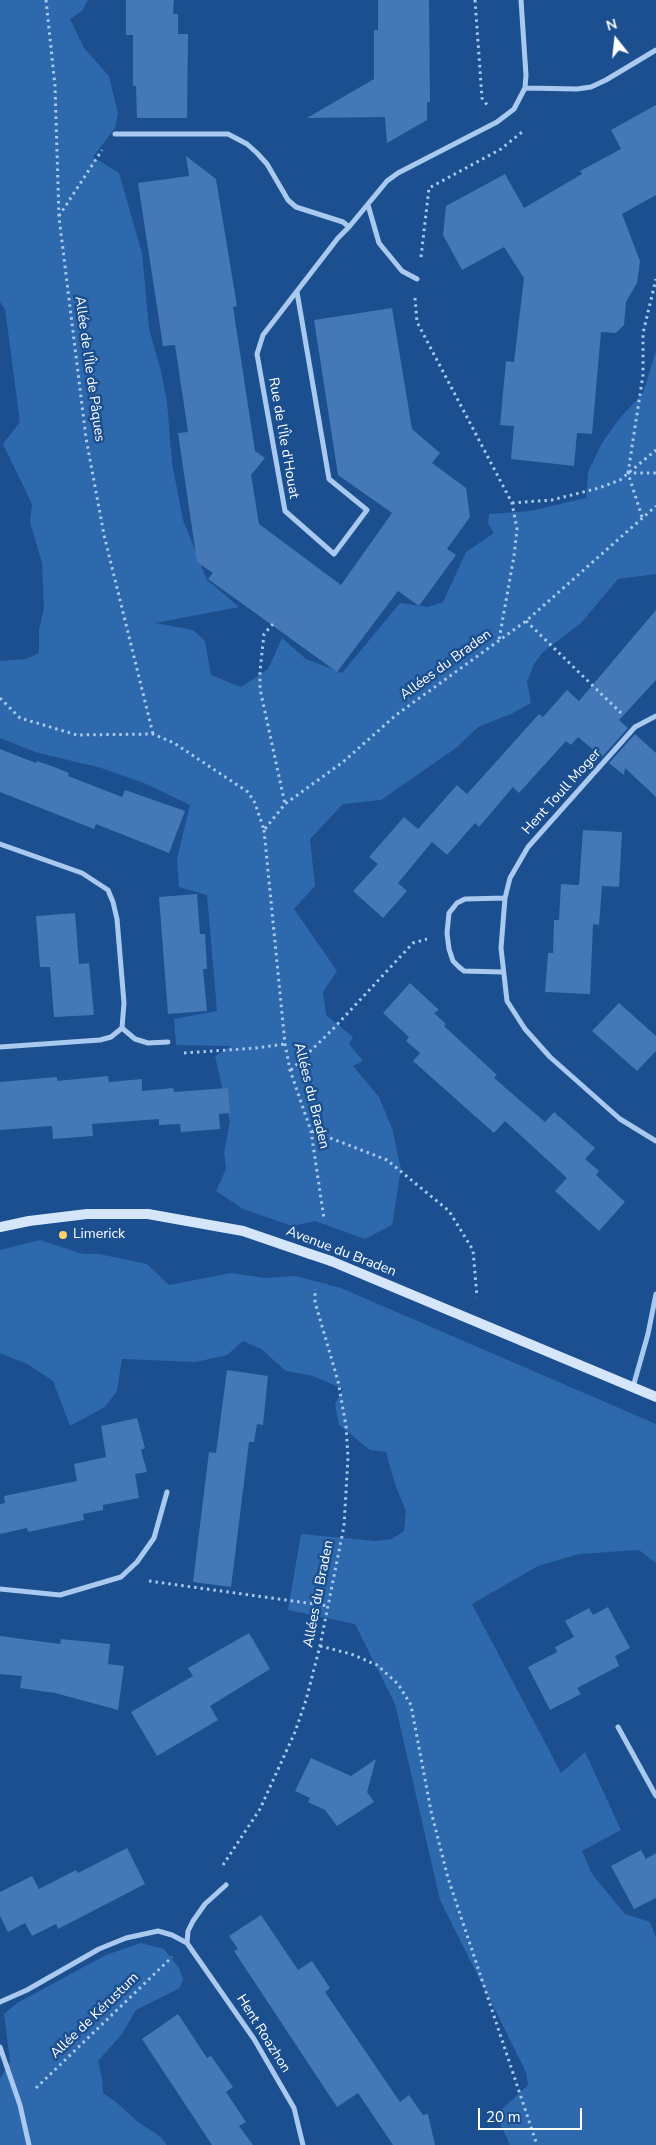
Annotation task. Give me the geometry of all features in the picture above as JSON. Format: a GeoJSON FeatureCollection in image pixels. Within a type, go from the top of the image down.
{"type":"FeatureCollection","features":[{"type":"Feature","properties":{"kind":"street"},"geometry":{"type":"LineString","coordinates":[[520,0],[525,88],[577,90],[591,87],[656,50]]}},
{"type":"Feature","properties":{"kind":"street","name":"Rue de l'Île d'Houat"},"geometry":{"type":"LineString","coordinates":[[297,292],[329,479],[367,510],[334,554],[285,511],[258,362],[259,342],[297,292],[387,180],[497,122],[514,109],[525,88]]}},
{"type":"Feature","properties":{"kind":"street"},"geometry":{"type":"LineString","coordinates":[[115,134],[228,134],[247,144],[256,153],[266,164],[288,200],[296,207],[343,222],[349,227]]}},
{"type":"Feature","properties":{"kind":"street"},"geometry":{"type":"LineString","coordinates":[[368,205],[378,243],[402,271],[417,279]]}},
{"type":"Feature","properties":{"kind":"street","name":"Hent Toull Moger"},"geometry":{"type":"LineString","coordinates":[[656,716],[635,727],[528,847],[510,878],[502,922],[502,972],[504,989],[511,1011],[535,1041],[620,1119],[656,1141]]}},
{"type":"Feature","properties":{"kind":"street"},"geometry":{"type":"LineString","coordinates":[[0,844],[82,873],[108,890],[113,902],[116,919],[124,1003],[122,1028],[110,1037],[100,1040],[0,1047]]}},
{"type":"Feature","properties":{"kind":"street"},"geometry":{"type":"LineString","coordinates":[[502,972],[464,971],[453,961],[447,933],[449,913],[457,903],[465,899],[505,898]]}},
{"type":"Feature","properties":{"kind":"street"},"geometry":{"type":"LineString","coordinates":[[122,1028],[136,1038],[148,1043],[168,1042]]}},
{"type":"Feature","properties":{"kind":"street","name":"Avenue du Braden"},"geometry":{"type":"LineString","coordinates":[[0,1227],[29,1221],[87,1214],[148,1214],[243,1231],[331,1261],[656,1397]]}},
{"type":"Feature","properties":{"kind":"street"},"geometry":{"type":"LineString","coordinates":[[633,1387],[648,1334],[656,1294]]}},
{"type":"Feature","properties":{"kind":"street"},"geometry":{"type":"LineString","coordinates":[[0,1589],[60,1595],[121,1577],[137,1562],[154,1538],[167,1492]]}},
{"type":"Feature","properties":{"kind":"street"},"geometry":{"type":"LineString","coordinates":[[618,1727],[656,1796]]}},
{"type":"Feature","properties":{"kind":"street"},"geometry":{"type":"LineString","coordinates":[[187,1943],[188,1931],[193,1921],[205,1904],[226,1885]]}},
{"type":"Feature","properties":{"kind":"street","name":"Hent Roazhon"},"geometry":{"type":"LineString","coordinates":[[0,2002],[27,1990],[99,1949],[126,1938],[158,1931],[172,1934],[187,1943],[231,2002],[274,2071],[294,2108],[303,2145]]}},
{"type":"Feature","properties":{"kind":"street"},"geometry":{"type":"LineString","coordinates":[[0,2047],[20,2105],[29,2145]]}},
{"type":"Feature","properties":{"kind":"path","name":"Allée de l'Île de Pâques"},"geometry":{"type":"LineString","coordinates":[[46,0],[55,86],[59,217],[86,438],[104,535],[152,734]]}},
{"type":"Feature","properties":{"kind":"path"},"geometry":{"type":"LineString","coordinates":[[475,0],[482,98],[497,122]]}},
{"type":"Feature","properties":{"kind":"path"},"geometry":{"type":"LineString","coordinates":[[59,217],[97,157],[115,134]]}},
{"type":"Feature","properties":{"kind":"path"},"geometry":{"type":"LineString","coordinates":[[417,279],[414,302],[417,322],[512,503],[517,529],[514,556],[498,640]]}},
{"type":"Feature","properties":{"kind":"path"},"geometry":{"type":"LineString","coordinates":[[642,517],[628,473],[643,375],[643,333],[656,279]]}},
{"type":"Feature","properties":{"kind":"path"},"geometry":{"type":"LineString","coordinates":[[512,503],[574,496],[620,480],[656,450]]}},
{"type":"Feature","properties":{"kind":"path"},"geometry":{"type":"LineString","coordinates":[[628,473],[656,473]]}},
{"type":"Feature","properties":{"kind":"path","name":"Allées du Braden"},"geometry":{"type":"LineString","coordinates":[[264,830],[285,804],[343,762],[396,715],[526,621],[656,506]]}},
{"type":"Feature","properties":{"kind":"path"},"geometry":{"type":"LineString","coordinates":[[526,621],[635,727]]}},
{"type":"Feature","properties":{"kind":"path"},"geometry":{"type":"LineString","coordinates":[[273,624],[264,634],[260,689],[285,804]]}},
{"type":"Feature","properties":{"kind":"path"},"geometry":{"type":"LineString","coordinates":[[0,698],[20,718],[77,735],[152,734]]}},
{"type":"Feature","properties":{"kind":"path","name":"Allées du Braden"},"geometry":{"type":"LineString","coordinates":[[152,734],[174,743],[248,792],[255,803],[264,830],[290,1070],[311,1131],[324,1219]]}},
{"type":"Feature","properties":{"kind":"path"},"geometry":{"type":"LineString","coordinates":[[290,1070],[333,1029],[413,944],[447,933]]}},
{"type":"Feature","properties":{"kind":"path"},"geometry":{"type":"LineString","coordinates":[[168,1042],[174,1053],[256,1048],[286,1044]]}},
{"type":"Feature","properties":{"kind":"path"},"geometry":{"type":"LineString","coordinates":[[311,1131],[387,1160],[449,1211],[473,1250],[477,1298]]}},
{"type":"Feature","properties":{"kind":"path","name":"Allées du Braden"},"geometry":{"type":"LineString","coordinates":[[226,1885],[221,1868],[260,1809],[278,1772],[306,1700],[320,1646],[344,1526],[348,1457],[346,1426],[338,1381],[315,1302],[315,1289]]}},
{"type":"Feature","properties":{"kind":"path"},"geometry":{"type":"LineString","coordinates":[[121,1577],[328,1606]]}},
{"type":"Feature","properties":{"kind":"path"},"geometry":{"type":"LineString","coordinates":[[320,1646],[351,1654],[377,1665],[398,1684],[411,1705],[431,1811],[448,1878],[537,2145]]}},
{"type":"Feature","properties":{"kind":"path","name":"Allée de Kérustum"},"geometry":{"type":"LineString","coordinates":[[20,2105],[187,1943]]}},
{"type":"Feature","properties":{"kind":"shaded area"},"geometry":{"type":"Polygon","coordinates":[[[0,0],[88,0],[82,11],[70,19],[84,48],[109,76],[118,114],[115,128],[93,157],[119,173],[142,253],[149,329],[161,371],[167,402],[172,463],[183,520],[207,580],[239,607],[155,623],[193,630],[205,641],[211,675],[241,687],[268,669],[282,638],[306,659],[342,673],[400,603],[428,607],[443,602],[466,552],[494,533],[488,523],[489,514],[530,511],[586,498],[588,472],[602,443],[619,419],[643,393],[656,351],[656,574],[618,579],[581,623],[542,653],[534,664],[527,682],[531,703],[511,714],[478,727],[456,748],[381,800],[343,804],[310,839],[315,886],[294,909],[337,971],[323,992],[326,1015],[353,1037],[349,1044],[363,1061],[353,1066],[379,1097],[392,1128],[401,1169],[392,1225],[365,1239],[315,1221],[292,1226],[243,1209],[216,1191],[226,1169],[224,1152],[230,1122],[215,1056],[231,1046],[176,1045],[174,1019],[217,1011],[207,895],[179,887],[177,859],[190,805],[144,783],[98,767],[38,753],[0,738],[0,661],[26,659],[39,653],[39,630],[44,608],[42,563],[30,522],[32,504],[3,444],[20,422],[5,309],[0,302],[0,0]]]}},
{"type":"Feature","properties":{"kind":"shaded area"},"geometry":{"type":"Polygon","coordinates":[[[40,1240],[83,1254],[99,1254],[147,1264],[169,1285],[231,1273],[265,1278],[296,1276],[341,1288],[656,1424],[656,1563],[639,1550],[579,1554],[538,1566],[472,1604],[561,1773],[585,1752],[621,1830],[582,1851],[592,1874],[625,1914],[650,1922],[656,1938],[656,2145],[510,2145],[496,2115],[528,2085],[526,2072],[440,1900],[395,1704],[355,1624],[288,1610],[301,1534],[376,1541],[392,1539],[404,1531],[406,1511],[395,1484],[386,1452],[370,1450],[339,1425],[335,1404],[343,1389],[313,1376],[286,1371],[261,1349],[243,1341],[227,1355],[196,1362],[122,1359],[117,1391],[105,1407],[70,1426],[53,1381],[27,1364],[0,1353],[0,1250],[40,1240]]]}},
{"type":"Feature","properties":{"kind":"shaded area"},"geometry":{"type":"Polygon","coordinates":[[[141,1943],[164,1949],[179,1968],[183,1979],[180,1988],[136,2010],[122,2034],[98,2061],[103,2093],[138,2122],[161,2137],[167,2145],[0,2145],[0,2079],[10,2061],[4,2014],[17,2003],[106,1955],[141,1943]]]}},
{"type":"Feature","properties":{"kind":"building"},"geometry":{"type":"Polygon","coordinates":[[[126,0],[174,0],[173,14],[178,14],[178,34],[188,34],[187,118],[137,118],[136,86],[133,86],[133,35],[126,35],[126,0]]]}},
{"type":"Feature","properties":{"kind":"building"},"geometry":{"type":"Polygon","coordinates":[[[378,0],[429,0],[430,102],[427,102],[427,120],[387,143],[385,117],[307,118],[374,79],[374,30],[378,30],[378,0]]]}},
{"type":"Feature","properties":{"kind":"building"},"geometry":{"type":"Polygon","coordinates":[[[656,105],[656,195],[622,214],[640,261],[637,283],[626,302],[624,325],[616,333],[601,332],[592,434],[577,433],[574,466],[511,459],[514,426],[500,425],[506,361],[514,362],[524,278],[504,247],[462,270],[443,235],[446,206],[505,174],[524,208],[582,174],[580,171],[621,149],[611,130],[656,105]]]}},
{"type":"Feature","properties":{"kind":"building"},"geometry":{"type":"Polygon","coordinates":[[[186,156],[216,179],[237,306],[233,307],[255,451],[265,458],[251,475],[259,524],[341,585],[392,513],[338,475],[314,320],[392,308],[412,429],[440,453],[432,463],[466,488],[470,517],[447,549],[456,555],[419,606],[398,591],[337,672],[208,579],[213,573],[197,562],[178,433],[188,432],[175,345],[163,346],[138,183],[189,176],[186,156]]]}},
{"type":"Feature","properties":{"kind":"building"},"geometry":{"type":"Polygon","coordinates":[[[656,610],[656,680],[619,720],[628,728],[602,757],[578,737],[571,745],[566,741],[519,793],[513,787],[479,827],[475,823],[447,855],[432,842],[398,883],[407,891],[383,918],[353,891],[378,864],[369,857],[404,817],[418,829],[457,785],[467,794],[539,714],[543,717],[567,690],[579,701],[656,610]]]}},
{"type":"Feature","properties":{"kind":"building"},"geometry":{"type":"Polygon","coordinates":[[[635,734],[656,753],[656,797],[625,768],[624,775],[609,763],[635,734]]]}},
{"type":"Feature","properties":{"kind":"building"},"geometry":{"type":"Polygon","coordinates":[[[0,749],[36,763],[37,761],[54,767],[69,773],[68,776],[122,797],[125,790],[185,811],[169,853],[96,824],[94,829],[0,792],[0,749]]]}},
{"type":"Feature","properties":{"kind":"building"},"geometry":{"type":"Polygon","coordinates":[[[583,830],[622,832],[619,887],[602,886],[599,925],[593,924],[590,994],[545,992],[548,953],[553,953],[554,920],[559,920],[561,884],[579,885],[583,830]]]}},
{"type":"Feature","properties":{"kind":"building"},"geometry":{"type":"Polygon","coordinates":[[[197,894],[200,934],[205,934],[207,969],[203,969],[207,1011],[168,1014],[159,897],[197,894]]]}},
{"type":"Feature","properties":{"kind":"building"},"geometry":{"type":"Polygon","coordinates":[[[75,913],[79,964],[89,963],[94,1015],[54,1017],[50,967],[40,967],[36,916],[75,913]]]}},
{"type":"Feature","properties":{"kind":"building"},"geometry":{"type":"Polygon","coordinates":[[[410,983],[439,1010],[434,1013],[446,1024],[444,1026],[497,1075],[494,1078],[545,1122],[554,1112],[595,1148],[585,1159],[599,1171],[596,1175],[625,1202],[599,1231],[555,1191],[567,1178],[505,1121],[494,1133],[413,1061],[420,1053],[406,1041],[409,1037],[383,1013],[410,983]]]}},
{"type":"Feature","properties":{"kind":"building"},"geometry":{"type":"Polygon","coordinates":[[[619,1003],[656,1036],[656,1051],[637,1071],[592,1031],[619,1003]]]}},
{"type":"Feature","properties":{"kind":"building"},"geometry":{"type":"Polygon","coordinates":[[[108,1076],[109,1082],[142,1079],[142,1091],[173,1088],[174,1092],[228,1088],[230,1113],[219,1114],[220,1129],[181,1132],[180,1124],[159,1125],[159,1119],[92,1124],[93,1136],[53,1139],[52,1126],[0,1130],[0,1082],[57,1077],[57,1081],[108,1076]]]}},
{"type":"Feature","properties":{"kind":"building"},"geometry":{"type":"Polygon","coordinates":[[[227,1370],[268,1376],[263,1425],[257,1424],[254,1442],[249,1442],[231,1587],[193,1582],[209,1452],[216,1453],[227,1370]]]}},
{"type":"Feature","properties":{"kind":"building"},"geometry":{"type":"Polygon","coordinates":[[[137,1418],[145,1448],[141,1450],[147,1472],[135,1474],[139,1498],[103,1505],[103,1510],[83,1514],[84,1520],[28,1532],[27,1528],[0,1534],[0,1504],[5,1503],[4,1496],[77,1481],[74,1464],[106,1457],[101,1426],[137,1418]]]}},
{"type":"Feature","properties":{"kind":"building"},"geometry":{"type":"Polygon","coordinates":[[[608,1607],[630,1648],[615,1656],[619,1666],[577,1688],[581,1694],[550,1710],[528,1667],[557,1652],[555,1647],[574,1637],[565,1621],[589,1608],[593,1615],[608,1607]]]}},
{"type":"Feature","properties":{"kind":"building"},"geometry":{"type":"Polygon","coordinates":[[[249,1633],[270,1669],[210,1706],[218,1720],[157,1756],[131,1712],[193,1676],[188,1668],[249,1633]]]}},
{"type":"Feature","properties":{"kind":"building"},"geometry":{"type":"Polygon","coordinates":[[[0,1636],[60,1644],[61,1639],[110,1644],[108,1664],[124,1666],[118,1710],[55,1693],[20,1688],[22,1676],[0,1674],[0,1636]]]}},
{"type":"Feature","properties":{"kind":"building"},"geometry":{"type":"Polygon","coordinates":[[[311,1758],[351,1776],[376,1759],[367,1792],[374,1802],[337,1826],[325,1810],[308,1802],[310,1798],[295,1791],[311,1758]]]}},
{"type":"Feature","properties":{"kind":"building"},"geometry":{"type":"Polygon","coordinates":[[[127,1848],[145,1884],[58,1929],[56,1924],[32,1936],[25,1923],[8,1932],[0,1916],[0,1892],[32,1876],[39,1889],[76,1870],[78,1873],[127,1848]]]}},
{"type":"Feature","properties":{"kind":"building"},"geometry":{"type":"Polygon","coordinates":[[[641,1850],[646,1859],[656,1853],[656,1898],[634,1909],[611,1866],[641,1850]]]}},
{"type":"Feature","properties":{"kind":"building"},"geometry":{"type":"Polygon","coordinates":[[[261,1915],[298,1970],[312,1961],[330,1988],[325,1992],[400,2102],[409,2095],[423,2115],[428,2114],[435,2145],[393,2145],[358,2093],[337,2107],[234,1951],[238,1949],[229,1936],[261,1915]]]}},
{"type":"Feature","properties":{"kind":"building"},"geometry":{"type":"Polygon","coordinates":[[[178,2014],[207,2058],[211,2056],[233,2087],[226,2092],[246,2122],[239,2126],[253,2145],[212,2145],[142,2039],[178,2014]]]}},
{"type":"Feature","properties":{"kind":"place","name":"Limerick"},"geometry":{"type":"Point","coordinates":[63,1235]}}]}
